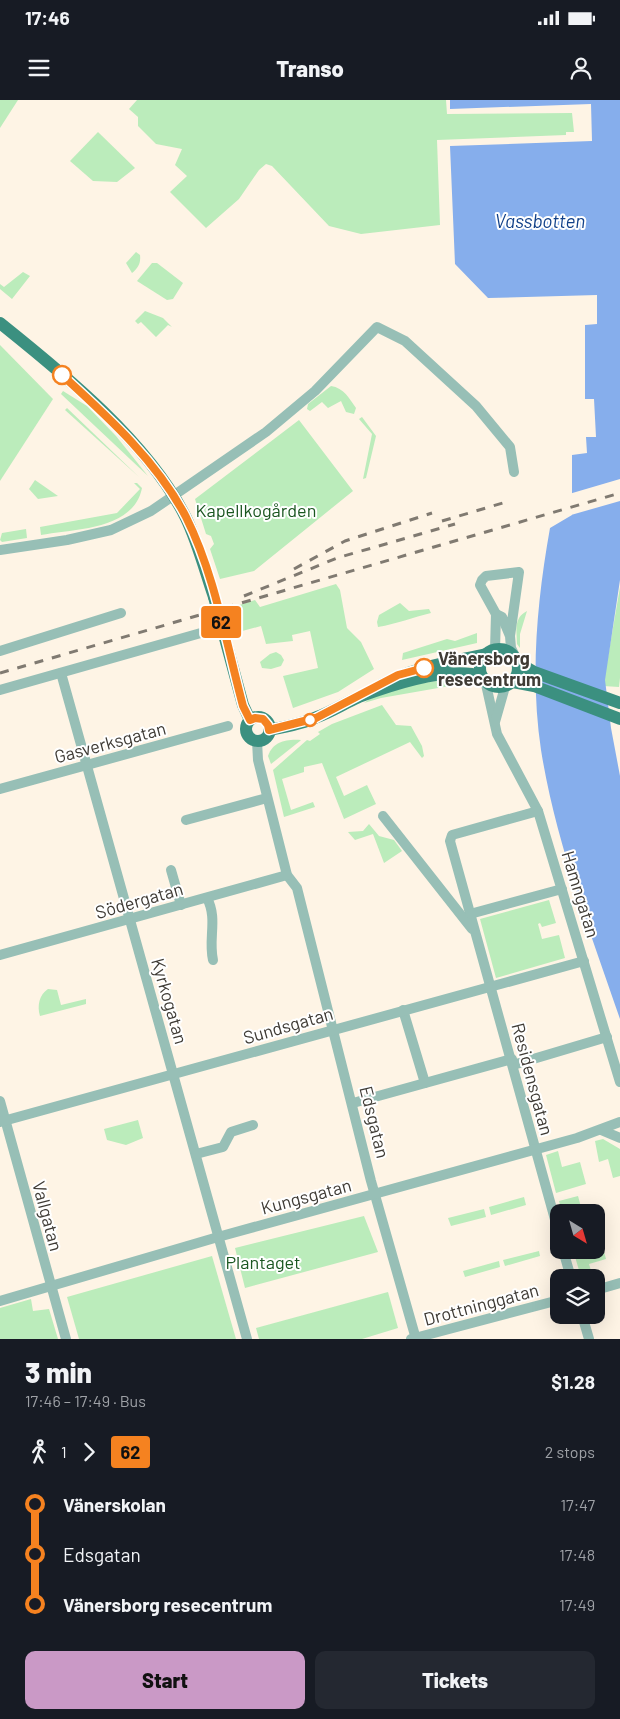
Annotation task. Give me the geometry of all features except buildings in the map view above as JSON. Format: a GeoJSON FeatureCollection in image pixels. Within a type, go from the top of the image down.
{"type":"FeatureCollection","features":[{"type":"Feature","properties":{"kind":"main road"},"geometry":{"type":"LineString","coordinates":[[0,322],[62,375],[116,425],[137,449],[172,496],[195,538],[214,597],[243,706],[250,720]]}},
{"type":"Feature","properties":{"kind":"main road"},"geometry":{"type":"LineString","coordinates":[[269,730],[316,718],[398,675],[491,652],[507,650],[534,672],[615,701]]}},
{"type":"Feature","properties":{"kind":"main road"},"geometry":{"type":"LineString","coordinates":[[483,678],[481,664],[491,652]]}},
{"type":"Feature","properties":{"kind":"main road"},"geometry":{"type":"LineString","coordinates":[[509,684],[518,674],[517,660]]}},
{"type":"Feature","properties":{"kind":"main road"},"geometry":{"type":"LineString","coordinates":[[357,698],[407,682],[468,672],[483,678],[494,687],[509,684],[534,686],[614,717]]}},
{"type":"Feature","properties":{"kind":"main road"},"geometry":{"type":"LineString","coordinates":[[255,718],[263,719],[268,725],[269,730],[265,738],[257,741],[247,733],[247,725],[250,720],[255,718]]}},
{"type":"Feature","properties":{"kind":"street"},"geometry":{"type":"LineString","coordinates":[[0,550],[67,540],[111,530],[134,522],[273,426],[315,391],[377,327],[405,341],[476,406],[510,447],[514,472]]}},
{"type":"Feature","properties":{"kind":"street"},"geometry":{"type":"LineString","coordinates":[[510,636],[502,617],[496,614],[480,585],[486,576],[519,572],[510,636],[511,648],[517,660]]}},
{"type":"Feature","properties":{"kind":"street"},"geometry":{"type":"LineString","coordinates":[[0,651],[121,613]]}},
{"type":"Feature","properties":{"kind":"street"},"geometry":{"type":"LineString","coordinates":[[491,652],[496,614]]}},
{"type":"Feature","properties":{"kind":"street"},"geometry":{"type":"LineString","coordinates":[[0,690],[221,624]]}},
{"type":"Feature","properties":{"kind":"street","name":"Kyrkogatan"},"geometry":{"type":"LineString","coordinates":[[61,673],[247,1339]]}},
{"type":"Feature","properties":{"kind":"street","name":"Hamngatan"},"geometry":{"type":"LineString","coordinates":[[483,678],[494,723],[502,744],[538,811],[620,1082]]}},
{"type":"Feature","properties":{"kind":"street"},"geometry":{"type":"LineString","coordinates":[[494,723],[509,684]]}},
{"type":"Feature","properties":{"kind":"street","name":"Gasverksgatan"},"geometry":{"type":"LineString","coordinates":[[0,789],[228,726]]}},
{"type":"Feature","properties":{"kind":"street","name":"Edsgatan"},"geometry":{"type":"LineString","coordinates":[[257,741],[258,760],[287,875],[296,888],[414,1339]]}},
{"type":"Feature","properties":{"kind":"street"},"geometry":{"type":"LineString","coordinates":[[186,820],[267,798]]}},
{"type":"Feature","properties":{"kind":"street","name":"Residensgatan"},"geometry":{"type":"LineString","coordinates":[[538,811],[452,835],[450,842],[551,1204]]}},
{"type":"Feature","properties":{"kind":"street","name":"Residensgatan"},"geometry":{"type":"LineString","coordinates":[[383,816],[475,932]]}},
{"type":"Feature","properties":{"kind":"street"},"geometry":{"type":"LineString","coordinates":[[171,870],[181,905]]}},
{"type":"Feature","properties":{"kind":"street","name":"Södergatan"},"geometry":{"type":"LineString","coordinates":[[0,956],[287,875]]}},
{"type":"Feature","properties":{"kind":"street"},"geometry":{"type":"LineString","coordinates":[[470,914],[562,889]]}},
{"type":"Feature","properties":{"kind":"street"},"geometry":{"type":"LineString","coordinates":[[207,898],[213,916],[214,928],[210,936],[213,960]]}},
{"type":"Feature","properties":{"kind":"street","name":"Sundsgatan"},"geometry":{"type":"LineString","coordinates":[[3,1121],[334,1028],[491,988],[584,961]]}},
{"type":"Feature","properties":{"kind":"street"},"geometry":{"type":"LineString","coordinates":[[403,1010],[424,1083]]}},
{"type":"Feature","properties":{"kind":"street"},"geometry":{"type":"LineString","coordinates":[[353,1103],[424,1083],[607,1037]]}},
{"type":"Feature","properties":{"kind":"street","name":"Vallgatan"},"geometry":{"type":"LineString","coordinates":[[0,1101],[3,1121],[66,1339]]}},
{"type":"Feature","properties":{"kind":"street","name":"Kungsgatan"},"geometry":{"type":"LineString","coordinates":[[0,1301],[218,1237],[601,1130],[620,1122]]}},
{"type":"Feature","properties":{"kind":"street"},"geometry":{"type":"LineString","coordinates":[[196,1154],[223,1146],[232,1132],[253,1126]]}},
{"type":"Feature","properties":{"kind":"street"},"geometry":{"type":"LineString","coordinates":[[601,1130],[620,1138]]}},
{"type":"Feature","properties":{"kind":"street"},"geometry":{"type":"LineString","coordinates":[[605,1287],[620,1282]]}},
{"type":"Feature","properties":{"kind":"street","name":"Drottninggatan"},"geometry":{"type":"LineString","coordinates":[[414,1339],[550,1302]]}},
{"type":"Feature","properties":{"kind":"street"},"geometry":{"type":"LineString","coordinates":[[585,1324],[589,1339]]}},
{"type":"Feature","properties":{"kind":"green space"},"geometry":{"type":"Polygon","coordinates":[[[0,100],[18,100],[0,128],[0,100]]]}},
{"type":"Feature","properties":{"kind":"green space"},"geometry":{"type":"Polygon","coordinates":[[[137,100],[446,100],[447,114],[572,113],[574,132],[566,132],[566,135],[437,140],[440,225],[361,234],[329,226],[272,166],[266,164],[259,170],[239,199],[206,228],[170,192],[187,176],[175,165],[182,149],[156,144],[138,126],[138,117],[129,109],[137,100]]]}},
{"type":"Feature","properties":{"kind":"green space"},"geometry":{"type":"Polygon","coordinates":[[[98,132],[135,168],[117,182],[93,181],[70,161],[98,132]]]}},
{"type":"Feature","properties":{"kind":"green space"},"geometry":{"type":"Polygon","coordinates":[[[136,252],[140,255],[140,260],[132,273],[126,263],[136,252]]]}},
{"type":"Feature","properties":{"kind":"green space"},"geometry":{"type":"Polygon","coordinates":[[[152,263],[157,263],[183,283],[173,299],[167,300],[137,281],[152,263]]]}},
{"type":"Feature","properties":{"kind":"green space"},"geometry":{"type":"Polygon","coordinates":[[[23,272],[30,276],[12,299],[0,289],[0,284],[4,287],[23,272]]]}},
{"type":"Feature","properties":{"kind":"green space"},"geometry":{"type":"Polygon","coordinates":[[[145,311],[163,318],[172,327],[168,325],[156,337],[141,322],[138,324],[135,321],[145,311]]]}},
{"type":"Feature","properties":{"kind":"green space"},"geometry":{"type":"Polygon","coordinates":[[[0,345],[53,399],[0,481],[0,345]]]}},
{"type":"Feature","properties":{"kind":"green space"},"geometry":{"type":"Polygon","coordinates":[[[331,386],[343,391],[348,397],[356,408],[354,414],[346,412],[341,401],[328,408],[322,402],[310,411],[307,409],[308,404],[331,386]]]}},
{"type":"Feature","properties":{"kind":"green space"},"geometry":{"type":"Polygon","coordinates":[[[63,391],[87,406],[116,436],[148,476],[61,394],[63,391]]]}},
{"type":"Feature","properties":{"kind":"green space"},"geometry":{"type":"Polygon","coordinates":[[[67,408],[139,477],[65,410],[67,408]]]}},
{"type":"Feature","properties":{"kind":"green space"},"geometry":{"type":"Polygon","coordinates":[[[362,417],[376,436],[366,478],[363,479],[372,434],[359,419],[362,417]]]}},
{"type":"Feature","properties":{"kind":"green space","name":"Kapellkogården"},"geometry":{"type":"Polygon","coordinates":[[[299,420],[353,491],[254,571],[220,579],[210,549],[214,544],[211,536],[206,534],[195,499],[299,420]]]}},
{"type":"Feature","properties":{"kind":"green space"},"geometry":{"type":"Polygon","coordinates":[[[35,480],[58,496],[38,499],[29,489],[35,480]]]}},
{"type":"Feature","properties":{"kind":"green space"},"geometry":{"type":"Polygon","coordinates":[[[134,483],[137,483],[142,488],[137,502],[115,520],[85,529],[41,535],[40,527],[117,513],[140,489],[134,483]]]}},
{"type":"Feature","properties":{"kind":"green space"},"geometry":{"type":"Polygon","coordinates":[[[26,529],[27,538],[2,542],[0,540],[2,533],[26,529]]]}},
{"type":"Feature","properties":{"kind":"green space"},"geometry":{"type":"Polygon","coordinates":[[[336,584],[340,590],[347,628],[361,642],[374,669],[338,692],[293,708],[283,676],[318,668],[310,631],[292,635],[293,641],[266,644],[261,626],[235,633],[230,608],[255,600],[260,607],[336,584]]]}},
{"type":"Feature","properties":{"kind":"green space"},"geometry":{"type":"Polygon","coordinates":[[[620,587],[619,687],[603,686],[620,587]]]}},
{"type":"Feature","properties":{"kind":"green space"},"geometry":{"type":"Polygon","coordinates":[[[400,603],[409,611],[429,609],[431,613],[378,627],[379,615],[400,603]]]}},
{"type":"Feature","properties":{"kind":"green space"},"geometry":{"type":"Polygon","coordinates":[[[527,611],[520,634],[520,648],[517,644],[517,625],[520,617],[527,611]]]}},
{"type":"Feature","properties":{"kind":"green space"},"geometry":{"type":"Polygon","coordinates":[[[477,633],[477,643],[402,660],[403,653],[447,639],[455,641],[477,633]]]}},
{"type":"Feature","properties":{"kind":"green space"},"geometry":{"type":"Polygon","coordinates":[[[276,652],[284,660],[281,666],[271,669],[262,668],[260,662],[276,652]]]}},
{"type":"Feature","properties":{"kind":"green space"},"geometry":{"type":"Polygon","coordinates":[[[464,678],[461,684],[381,698],[364,703],[374,697],[399,688],[426,682],[464,678]]]}},
{"type":"Feature","properties":{"kind":"green space"},"geometry":{"type":"Polygon","coordinates":[[[382,705],[396,725],[411,726],[422,746],[424,756],[422,758],[410,742],[336,777],[344,796],[367,785],[376,804],[344,819],[322,763],[304,767],[304,772],[282,779],[291,810],[313,802],[315,807],[284,817],[273,770],[307,740],[310,741],[320,734],[318,732],[332,724],[382,705]]]}},
{"type":"Feature","properties":{"kind":"green space"},"geometry":{"type":"Polygon","coordinates":[[[301,740],[271,764],[268,756],[273,747],[281,742],[301,740]]]}},
{"type":"Feature","properties":{"kind":"green space"},"geometry":{"type":"Polygon","coordinates":[[[369,824],[379,836],[394,840],[402,851],[384,863],[373,834],[355,840],[348,832],[363,831],[369,824]]]}},
{"type":"Feature","properties":{"kind":"green space"},"geometry":{"type":"Polygon","coordinates":[[[549,900],[556,923],[542,927],[540,923],[538,924],[542,939],[559,935],[565,958],[496,978],[480,919],[549,900]]]}},
{"type":"Feature","properties":{"kind":"green space"},"geometry":{"type":"Polygon","coordinates":[[[48,989],[57,990],[61,1005],[86,999],[86,1004],[40,1016],[40,1001],[48,989]]]}},
{"type":"Feature","properties":{"kind":"green space"},"geometry":{"type":"Polygon","coordinates":[[[138,1120],[143,1138],[126,1145],[107,1140],[104,1129],[138,1120]]]}},
{"type":"Feature","properties":{"kind":"green space"},"geometry":{"type":"Polygon","coordinates":[[[603,1139],[620,1149],[620,1176],[613,1178],[608,1159],[599,1162],[595,1141],[603,1139]]]}},
{"type":"Feature","properties":{"kind":"green space"},"geometry":{"type":"Polygon","coordinates":[[[558,1151],[562,1167],[580,1162],[586,1184],[556,1193],[546,1155],[558,1151]]]}},
{"type":"Feature","properties":{"kind":"green space"},"geometry":{"type":"Polygon","coordinates":[[[578,1196],[580,1204],[560,1204],[559,1201],[578,1196]]]}},
{"type":"Feature","properties":{"kind":"green space"},"geometry":{"type":"Polygon","coordinates":[[[524,1197],[526,1205],[491,1215],[489,1207],[524,1197]]]}},
{"type":"Feature","properties":{"kind":"green space"},"geometry":{"type":"Polygon","coordinates":[[[484,1209],[486,1217],[451,1226],[448,1218],[484,1209]]]}},
{"type":"Feature","properties":{"kind":"green space","name":"Plantaget"},"geometry":{"type":"Polygon","coordinates":[[[364,1216],[378,1252],[245,1288],[235,1248],[364,1216]]]}},
{"type":"Feature","properties":{"kind":"green space"},"geometry":{"type":"Polygon","coordinates":[[[539,1251],[540,1256],[505,1266],[503,1260],[539,1251]]]}},
{"type":"Feature","properties":{"kind":"green space"},"geometry":{"type":"Polygon","coordinates":[[[605,1255],[606,1259],[589,1264],[591,1269],[579,1269],[576,1259],[605,1259],[605,1255]]]}},
{"type":"Feature","properties":{"kind":"green space"},"geometry":{"type":"Polygon","coordinates":[[[212,1256],[236,1339],[79,1339],[67,1297],[212,1256]]]}},
{"type":"Feature","properties":{"kind":"green space"},"geometry":{"type":"Polygon","coordinates":[[[499,1261],[500,1267],[465,1277],[463,1271],[499,1261]]]}},
{"type":"Feature","properties":{"kind":"green space","name":"Plantaget"},"geometry":{"type":"Polygon","coordinates":[[[388,1292],[398,1328],[362,1339],[259,1339],[256,1328],[388,1292]]]}},
{"type":"Feature","properties":{"kind":"green space"},"geometry":{"type":"Polygon","coordinates":[[[31,1299],[33,1311],[49,1309],[58,1339],[0,1339],[0,1308],[31,1299]]]}},
{"type":"Feature","properties":{"kind":"water","name":"Vassbotten"},"geometry":{"type":"Polygon","coordinates":[[[450,100],[620,100],[620,580],[605,680],[620,776],[620,1019],[586,920],[555,819],[541,750],[536,694],[536,639],[550,528],[572,515],[572,455],[587,453],[586,437],[596,437],[594,399],[585,399],[585,325],[597,324],[597,295],[488,298],[455,264],[450,146],[592,141],[591,104],[450,109],[450,100]]]}},
{"type":"Feature","properties":{"kind":"pier"},"geometry":{"type":"Polygon","coordinates":[[[620,479],[620,501],[564,517],[570,514],[569,494],[620,479]]]}},
{"type":"Feature","properties":{"kind":"railway"},"geometry":{"type":"LineString","coordinates":[[0,673],[620,493]]}},
{"type":"Feature","properties":{"kind":"railway"},"geometry":{"type":"LineString","coordinates":[[442,521],[506,502]]}},
{"type":"Feature","properties":{"kind":"railway"},"geometry":{"type":"LineString","coordinates":[[294,569],[345,541],[432,513]]}},
{"type":"Feature","properties":{"kind":"railway"},"geometry":{"type":"LineString","coordinates":[[244,596],[337,558],[455,524]]}},
{"type":"Feature","properties":{"kind":"bus line","name":"62"},"geometry":{"type":"LineString","coordinates":[[62,375],[116,425],[137,449],[153,468],[185,517],[195,538],[214,597],[243,706],[250,720],[255,718],[265,720],[269,730],[310,720],[344,705],[398,675],[424,668]]}},
{"type":"Feature","properties":{"kind":"place","name":"Vänersborg resecentrum"},"geometry":{"type":"Point","coordinates":[424,668]}}]}
